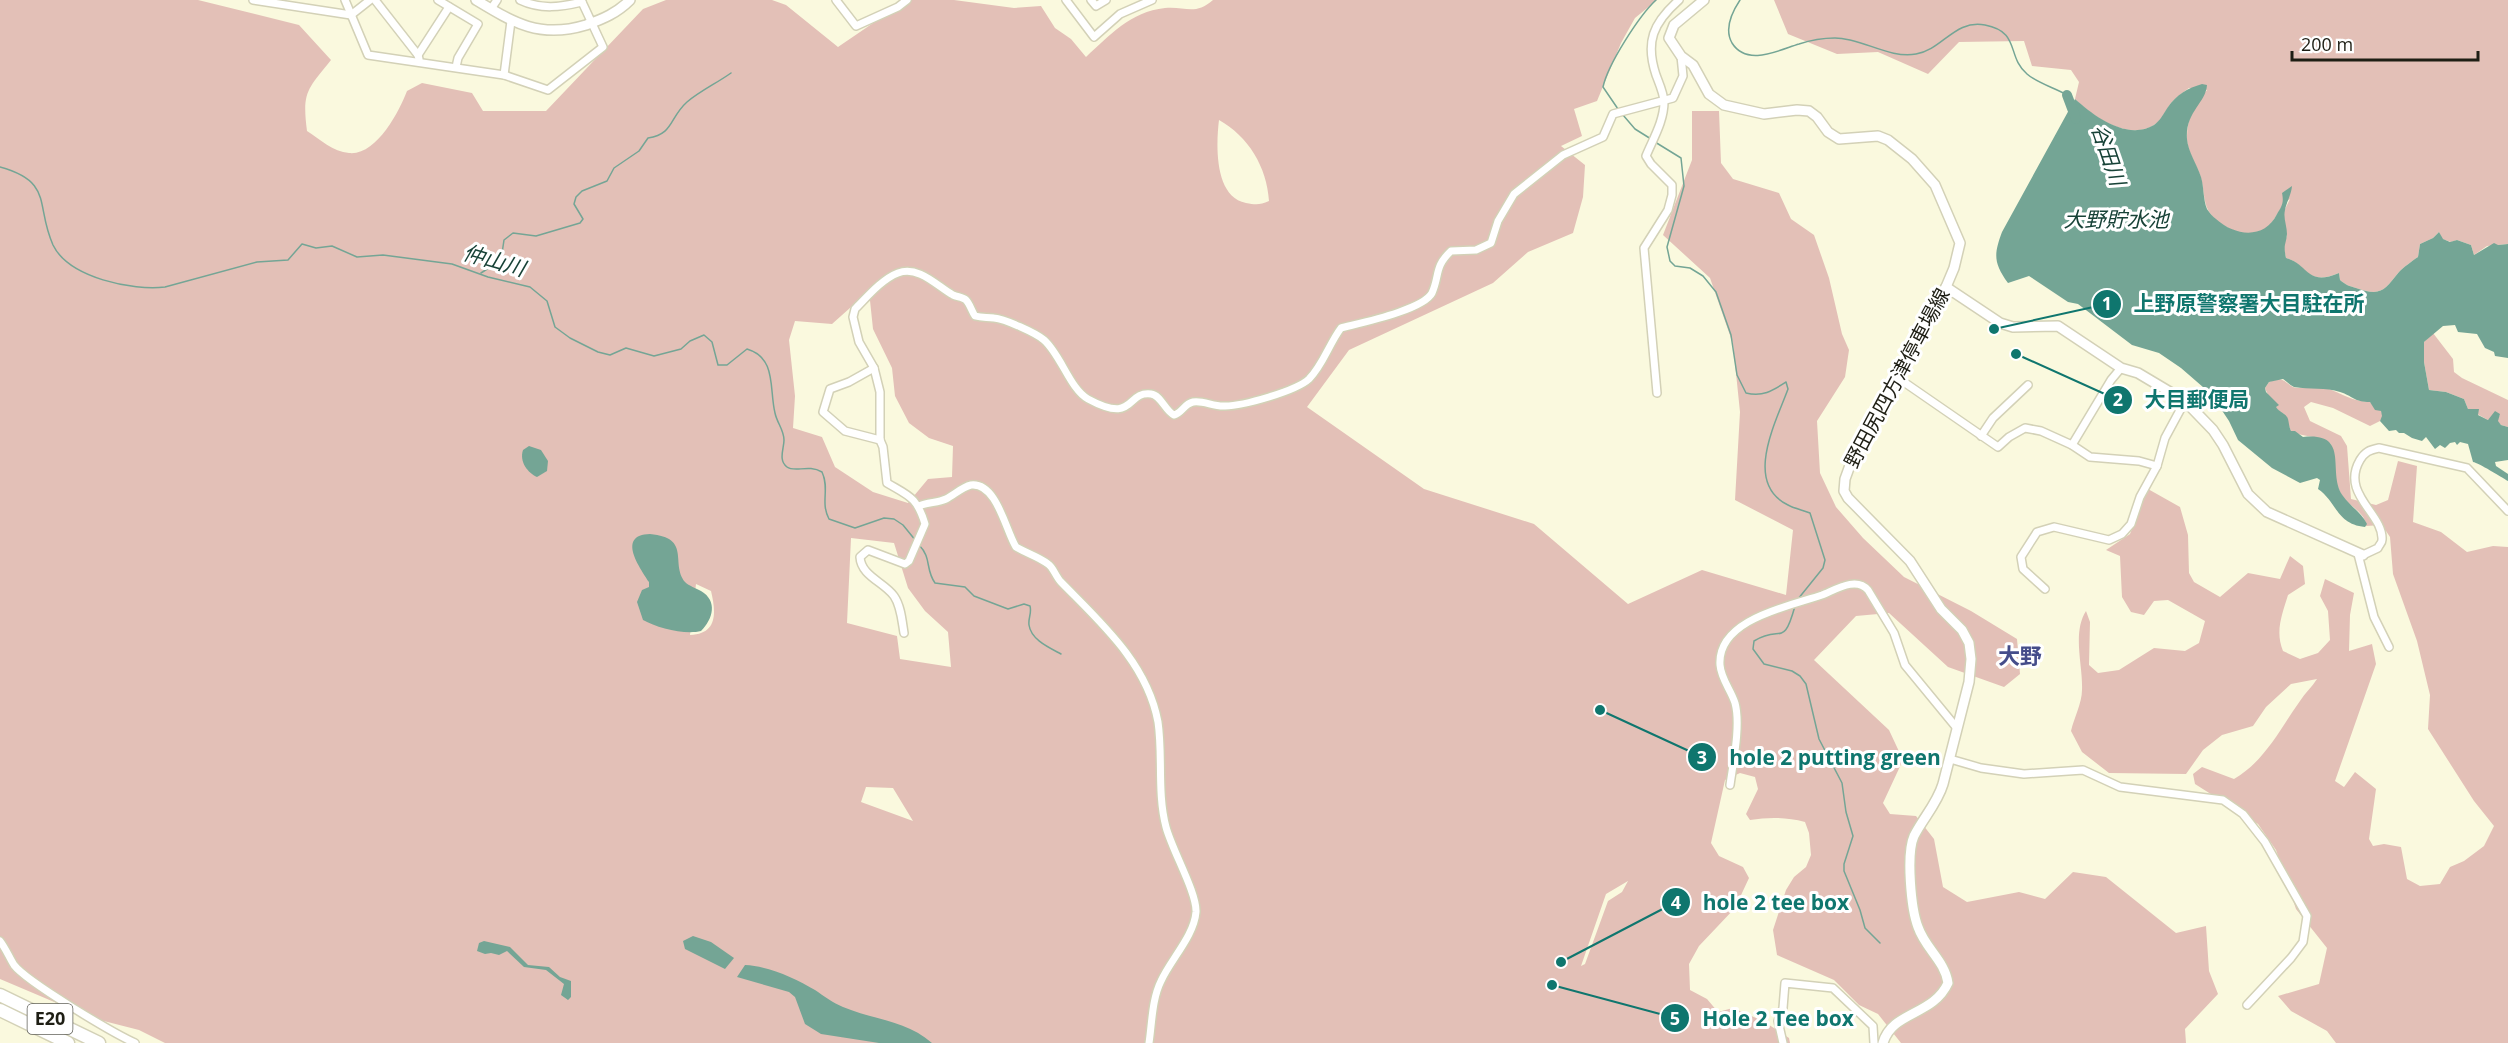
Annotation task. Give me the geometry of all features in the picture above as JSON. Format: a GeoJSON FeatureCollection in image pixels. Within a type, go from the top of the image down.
{"type":"FeatureCollection","features":[{"type":"Feature","properties":{"kind":"highway","name":"E20"},"geometry":{"type":"LineString","coordinates":[[0,995],[99,1043]]}},
{"type":"Feature","properties":{"kind":"highway","name":"E20"},"geometry":{"type":"LineString","coordinates":[[0,1010],[68,1043]]}},
{"type":"Feature","properties":{"kind":"main road"},"geometry":{"type":"LineString","coordinates":[[476,0],[511,21],[542,30],[557,31],[591,23],[613,14],[630,0]]}},
{"type":"Feature","properties":{"kind":"main road","name":"野田尻四方津停車場線"},"geometry":{"type":"LineString","coordinates":[[1704,0],[1674,25],[1669,38],[1681,56],[1693,66],[1709,94],[1724,105],[1764,114],[1809,111],[1828,132],[1839,139],[1878,136],[1888,140],[1912,159],[1935,185],[1960,243],[1954,268],[1946,287],[1847,471],[1844,491],[1853,504],[1910,561],[1941,609],[1962,630],[1969,643],[1971,659],[1969,682],[1939,799],[1915,835],[1910,857],[1917,925],[1924,941],[1944,966],[1948,983],[1944,993],[1934,1003],[1896,1023],[1887,1032],[1882,1043]]}},
{"type":"Feature","properties":{"kind":"main road"},"geometry":{"type":"LineString","coordinates":[[1946,287],[2000,323],[2013,327],[2058,326],[2121,368],[2138,373],[2185,401],[2213,430],[2248,494],[2258,506],[2364,554]]}},
{"type":"Feature","properties":{"kind":"street"},"geometry":{"type":"LineString","coordinates":[[254,0],[306,4],[351,15]]}},
{"type":"Feature","properties":{"kind":"street"},"geometry":{"type":"LineString","coordinates":[[345,0],[368,55],[418,59],[504,75],[548,90],[603,47],[582,1],[557,7],[536,5],[520,0]]}},
{"type":"Feature","properties":{"kind":"street"},"geometry":{"type":"LineString","coordinates":[[351,15],[370,0]]}},
{"type":"Feature","properties":{"kind":"street"},"geometry":{"type":"LineString","coordinates":[[375,0],[418,59]]}},
{"type":"Feature","properties":{"kind":"street"},"geometry":{"type":"LineString","coordinates":[[438,0],[478,24],[458,58],[456,67]]}},
{"type":"Feature","properties":{"kind":"street"},"geometry":{"type":"LineString","coordinates":[[491,9],[497,0]]}},
{"type":"Feature","properties":{"kind":"street"},"geometry":{"type":"LineString","coordinates":[[849,0],[839,3],[856,26],[907,0]]}},
{"type":"Feature","properties":{"kind":"street"},"geometry":{"type":"LineString","coordinates":[[1066,0],[1094,37],[1120,14],[1152,0]]}},
{"type":"Feature","properties":{"kind":"street"},"geometry":{"type":"LineString","coordinates":[[1091,0],[1096,6],[1106,0]]}},
{"type":"Feature","properties":{"kind":"street"},"geometry":{"type":"LineString","coordinates":[[1657,393],[1644,248],[1668,210],[1672,185],[1651,164],[1647,156],[1663,115],[1665,100],[1650,52],[1655,30],[1662,18],[1679,0]]}},
{"type":"Feature","properties":{"kind":"street"},"geometry":{"type":"LineString","coordinates":[[418,59],[449,7]]}},
{"type":"Feature","properties":{"kind":"street"},"geometry":{"type":"LineString","coordinates":[[504,75],[511,21]]}},
{"type":"Feature","properties":{"kind":"street"},"geometry":{"type":"LineString","coordinates":[[904,633],[897,600],[862,567],[860,557],[867,550],[905,564],[909,561],[925,524],[919,506],[908,493],[887,483],[883,447],[880,440],[880,392],[874,368],[858,342],[853,316],[855,309],[886,280],[898,273],[908,271],[936,281],[951,294],[969,302],[975,316],[1001,319],[1043,339],[1056,354],[1080,392],[1109,409],[1117,411],[1149,394],[1155,396],[1174,415],[1190,403],[1235,405],[1295,387],[1306,381],[1316,371],[1341,328],[1425,302],[1432,294],[1440,262],[1450,251],[1476,250],[1491,243],[1498,221],[1514,194],[1563,155],[1603,137],[1614,114],[1673,98],[1683,76],[1681,56]]}},
{"type":"Feature","properties":{"kind":"street"},"geometry":{"type":"LineString","coordinates":[[874,368],[849,382],[830,389],[823,412],[845,431],[880,440]]}},
{"type":"Feature","properties":{"kind":"street"},"geometry":{"type":"LineString","coordinates":[[2072,445],[2110,380],[2121,368]]}},
{"type":"Feature","properties":{"kind":"street"},"geometry":{"type":"LineString","coordinates":[[1898,378],[1998,447],[2009,437],[2025,428],[2041,431],[2072,445],[2090,457],[2139,461],[2157,466]]}},
{"type":"Feature","properties":{"kind":"street"},"geometry":{"type":"LineString","coordinates":[[1981,436],[1993,418],[2028,385]]}},
{"type":"Feature","properties":{"kind":"street"},"geometry":{"type":"LineString","coordinates":[[2045,590],[2023,569],[2021,557],[2037,532],[2054,527],[2109,540],[2122,534],[2131,524],[2140,497],[2157,466],[2165,438],[2185,401]]}},
{"type":"Feature","properties":{"kind":"street"},"geometry":{"type":"LineString","coordinates":[[2390,646],[2374,617],[2364,554],[2378,548],[2382,539],[2378,526],[2360,496],[2355,481],[2357,465],[2364,454],[2379,448],[2467,468],[2508,511]]}},
{"type":"Feature","properties":{"kind":"street"},"geometry":{"type":"LineString","coordinates":[[919,506],[947,498],[972,485],[981,487],[990,494],[999,508],[1016,547],[1051,565],[1059,579],[1107,628],[1127,653],[1149,694],[1160,736],[1165,825],[1192,893],[1196,912],[1192,929],[1172,958],[1160,982],[1149,1043]]}},
{"type":"Feature","properties":{"kind":"street"},"geometry":{"type":"LineString","coordinates":[[1730,785],[1736,720],[1735,703],[1720,670],[1719,662],[1724,647],[1738,629],[1763,613],[1852,584],[1864,586],[1868,590],[1894,633],[1905,665],[1956,727]]}},
{"type":"Feature","properties":{"kind":"street"},"geometry":{"type":"LineString","coordinates":[[1950,759],[1981,768],[2024,774],[2083,770],[2120,787],[2223,800],[2243,814],[2265,842],[2307,916],[2303,942],[2247,1005]]}},
{"type":"Feature","properties":{"kind":"street"},"geometry":{"type":"LineString","coordinates":[[0,941],[22,973],[135,1043]]}},
{"type":"Feature","properties":{"kind":"street"},"geometry":{"type":"LineString","coordinates":[[1783,1043],[1778,1021],[1783,1008],[1785,983],[1833,988],[1872,1026],[1874,1043]]}},
{"type":"Feature","properties":{"kind":"shaded area"},"geometry":{"type":"Polygon","coordinates":[[[0,0],[198,0],[299,25],[331,60],[308,92],[305,108],[307,131],[332,148],[349,153],[368,148],[377,140],[392,121],[407,91],[422,83],[472,93],[483,111],[546,111],[643,9],[666,0],[772,0],[786,5],[838,47],[907,0],[954,0],[1014,8],[1041,6],[1055,28],[1071,39],[1086,57],[1121,26],[1141,14],[1165,8],[1201,8],[1213,0],[1657,0],[1635,18],[1621,43],[1597,101],[1574,109],[1582,136],[1561,146],[1585,165],[1583,197],[1573,233],[1528,252],[1493,283],[1349,350],[1307,407],[1424,489],[1534,524],[1628,604],[1702,570],[1786,595],[1793,530],[1735,500],[1740,412],[1733,344],[1710,278],[1663,235],[1692,160],[1692,111],[1719,111],[1721,163],[1733,179],[1779,193],[1791,219],[1814,235],[1829,278],[1842,334],[1849,350],[1845,377],[1817,421],[1820,473],[1836,507],[1863,538],[1904,577],[1971,611],[2017,639],[2020,674],[2004,687],[1948,667],[1889,613],[1856,616],[1814,660],[1889,730],[1903,760],[1883,803],[1890,814],[1916,816],[1934,839],[1943,887],[1967,902],[2019,892],[2045,899],[2073,872],[2106,877],[2176,933],[2206,926],[2209,971],[2218,994],[2185,1029],[2186,1043],[1901,1043],[1878,1014],[1859,1005],[1834,980],[1777,955],[1773,930],[1786,890],[1794,877],[1806,867],[1811,855],[1809,833],[1805,822],[1798,820],[1764,818],[1750,820],[1746,814],[1758,789],[1755,777],[1740,773],[1725,780],[1711,843],[1719,856],[1743,867],[1749,878],[1735,908],[1699,946],[1689,964],[1690,990],[1707,999],[1718,1012],[1733,1008],[1763,1021],[1789,1038],[1790,1043],[165,1043],[139,1030],[92,1018],[0,979],[0,0]],[[1219,120],[1219,168],[1228,191],[1236,199],[1246,203],[1258,204],[1269,201],[1260,165],[1247,144],[1219,120]],[[869,291],[832,324],[795,321],[789,340],[795,396],[793,428],[822,437],[835,467],[873,492],[908,503],[928,479],[952,477],[953,446],[929,438],[909,423],[895,396],[892,368],[873,329],[869,291]],[[851,538],[847,623],[897,636],[900,659],[951,667],[948,632],[925,611],[908,588],[894,543],[851,538]],[[696,584],[690,635],[706,631],[714,614],[711,591],[696,584]],[[866,787],[861,802],[913,821],[893,788],[866,787]],[[1628,881],[1606,894],[1581,966],[1585,964],[1608,901],[1622,892],[1628,881]]]}},
{"type":"Feature","properties":{"kind":"shaded area"},"geometry":{"type":"Polygon","coordinates":[[[1774,0],[2508,0],[2508,244],[2487,246],[2474,255],[2471,245],[2457,240],[2451,242],[2442,239],[2439,232],[2433,238],[2420,244],[2418,257],[2401,270],[2386,287],[2377,292],[2365,291],[2348,285],[2340,280],[2339,273],[2328,277],[2313,276],[2286,258],[2283,244],[2287,236],[2284,211],[2290,199],[2269,226],[2254,234],[2231,229],[2217,221],[2208,210],[2201,179],[2187,141],[2188,123],[2192,111],[2207,90],[2189,88],[2173,101],[2162,118],[2154,125],[2144,129],[2122,129],[2091,113],[2075,99],[2079,82],[2071,70],[2032,66],[2024,41],[1959,42],[1928,74],[1878,52],[1837,54],[1788,34],[1774,0]]]}},
{"type":"Feature","properties":{"kind":"shaded area"},"geometry":{"type":"Polygon","coordinates":[[[2433,333],[2453,359],[2454,372],[2508,400],[2508,427],[2497,421],[2500,414],[2488,420],[2468,409],[2464,399],[2446,392],[2429,390],[2424,362],[2424,342],[2433,333]]]}},
{"type":"Feature","properties":{"kind":"shaded area"},"geometry":{"type":"Polygon","coordinates":[[[2277,379],[2296,388],[2326,388],[2353,399],[2370,402],[2381,411],[2383,416],[2380,421],[2370,426],[2333,408],[2311,402],[2304,407],[2310,421],[2341,436],[2347,446],[2351,499],[2376,505],[2388,500],[2398,461],[2417,466],[2413,522],[2441,532],[2467,552],[2493,546],[2508,547],[2508,1043],[2336,1043],[2327,1031],[2291,1011],[2278,996],[2319,984],[2327,948],[2296,909],[2276,850],[2258,824],[2195,784],[2193,774],[2202,767],[2234,779],[2245,772],[2271,744],[2317,679],[2291,684],[2266,707],[2253,726],[2222,735],[2203,750],[2186,774],[2109,773],[2082,752],[2071,731],[2082,695],[2079,639],[2086,611],[2090,622],[2089,665],[2098,673],[2119,670],[2154,648],[2185,651],[2199,643],[2205,621],[2168,600],[2154,601],[2144,615],[2131,612],[2122,597],[2120,556],[2106,550],[2130,534],[2148,489],[2180,507],[2188,535],[2189,573],[2194,582],[2220,597],[2248,573],[2280,579],[2290,556],[2303,566],[2305,584],[2288,595],[2282,616],[2279,630],[2283,651],[2300,659],[2318,653],[2330,640],[2328,611],[2320,596],[2325,579],[2354,593],[2350,615],[2349,651],[2372,644],[2376,664],[2335,781],[2344,787],[2355,772],[2376,789],[2369,839],[2373,846],[2384,844],[2401,847],[2407,879],[2420,886],[2440,884],[2450,867],[2464,861],[2484,846],[2494,826],[2474,801],[2428,729],[2430,695],[2417,641],[2393,574],[2390,537],[2382,525],[2366,526],[2361,514],[2343,497],[2335,478],[2331,444],[2291,431],[2284,414],[2275,407],[2265,388],[2269,382],[2277,379]]]}},
{"type":"Feature","properties":{"kind":"water","name":"大野貯水池"},"geometry":{"type":"Polygon","coordinates":[[[2202,84],[2207,85],[2206,91],[2189,122],[2187,139],[2201,177],[2207,209],[2215,218],[2232,229],[2250,233],[2258,231],[2272,222],[2282,204],[2282,193],[2292,186],[2285,213],[2286,258],[2294,261],[2314,276],[2328,277],[2339,273],[2340,280],[2348,285],[2365,291],[2377,292],[2386,287],[2401,270],[2418,257],[2420,244],[2433,238],[2439,232],[2443,239],[2450,242],[2457,240],[2471,245],[2474,255],[2494,243],[2508,244],[2508,358],[2495,356],[2494,352],[2485,348],[2477,334],[2458,332],[2455,325],[2443,326],[2424,342],[2424,362],[2429,390],[2446,392],[2464,399],[2468,409],[2479,409],[2478,415],[2488,420],[2495,411],[2500,414],[2498,421],[2501,425],[2508,427],[2508,460],[2495,462],[2496,466],[2508,474],[2508,481],[2473,462],[2468,444],[2460,442],[2457,445],[2455,442],[2445,448],[2440,445],[2435,449],[2426,437],[2422,441],[2396,430],[2389,431],[2380,421],[2381,411],[2375,410],[2370,402],[2357,400],[2335,390],[2294,387],[2283,379],[2269,382],[2265,388],[2266,392],[2279,405],[2277,409],[2287,417],[2291,431],[2303,437],[2318,437],[2328,441],[2333,447],[2338,487],[2367,524],[2365,527],[2355,525],[2342,517],[2318,489],[2320,480],[2317,478],[2300,483],[2272,468],[2238,440],[2229,421],[2211,394],[2181,368],[2159,353],[2132,345],[2078,304],[2068,302],[2029,276],[2008,283],[1996,258],[2002,232],[2075,99],[2101,119],[2112,124],[2133,130],[2144,129],[2154,125],[2179,96],[2202,84]]]}},
{"type":"Feature","properties":{"kind":"water"},"geometry":{"type":"Polygon","coordinates":[[[529,446],[541,450],[548,461],[547,471],[537,477],[530,473],[523,463],[523,450],[529,446]]]}},
{"type":"Feature","properties":{"kind":"water"},"geometry":{"type":"Polygon","coordinates":[[[650,534],[663,536],[676,546],[681,575],[685,582],[701,591],[710,600],[711,616],[701,631],[671,630],[643,620],[637,602],[642,590],[649,587],[649,582],[636,561],[632,546],[634,540],[640,536],[650,534]]]}},
{"type":"Feature","properties":{"kind":"water"},"geometry":{"type":"Polygon","coordinates":[[[693,936],[711,942],[734,958],[725,969],[685,949],[683,941],[693,936]]]}},
{"type":"Feature","properties":{"kind":"water"},"geometry":{"type":"Polygon","coordinates":[[[484,941],[510,947],[528,965],[549,967],[560,977],[571,981],[571,997],[568,1000],[561,995],[564,984],[546,970],[524,967],[507,951],[499,955],[477,951],[479,943],[484,941]]]}},
{"type":"Feature","properties":{"kind":"water"},"geometry":{"type":"Polygon","coordinates":[[[745,965],[772,970],[790,977],[839,1005],[901,1025],[922,1035],[932,1043],[879,1043],[821,1034],[805,1024],[795,997],[789,992],[737,977],[745,965]]]}},
{"type":"Feature","properties":{"kind":"waterway"},"geometry":{"type":"LineString","coordinates":[[1618,109],[1603,87],[1606,77],[1625,41],[1656,0]]}},
{"type":"Feature","properties":{"kind":"waterway","name":"谷田川"},"geometry":{"type":"LineString","coordinates":[[1740,0],[1732,15],[1729,32],[1732,43],[1746,54],[1764,55],[1808,41],[1835,38],[1855,41],[1896,54],[1916,54],[1934,47],[1965,26],[1985,25],[2004,33],[2012,45],[2017,60],[2027,74],[2067,95]]}},
{"type":"Feature","properties":{"kind":"waterway"},"geometry":{"type":"LineString","coordinates":[[481,273],[501,260],[504,240],[513,233],[536,236],[580,223],[583,219],[574,204],[576,197],[582,191],[607,181],[614,168],[639,151],[648,138],[663,133],[687,102],[731,73]]}},
{"type":"Feature","properties":{"kind":"waterway","name":"谷田川"},"geometry":{"type":"LineString","coordinates":[[2067,95],[2076,119]]}},
{"type":"Feature","properties":{"kind":"waterway"},"geometry":{"type":"LineString","coordinates":[[1623,115],[1635,129],[1651,139]]}},
{"type":"Feature","properties":{"kind":"waterway"},"geometry":{"type":"LineString","coordinates":[[1655,142],[1681,158],[1684,186],[1667,247],[1670,261],[1675,266],[1690,268],[1703,276],[1716,292],[1731,335],[1737,375],[1746,393],[1767,392],[1786,382],[1788,389],[1767,451],[1765,467],[1767,482],[1775,495],[1788,505],[1810,513],[1825,560],[1823,568],[1798,599]]}},
{"type":"Feature","properties":{"kind":"waterway","name":"仲山川"},"geometry":{"type":"LineString","coordinates":[[0,167],[17,173],[29,180],[36,188],[53,245],[61,256],[73,266],[103,280],[136,287],[165,287],[257,262],[288,260],[302,244],[316,248],[332,246],[357,257],[383,255],[452,264],[488,277],[530,287],[547,301],[555,327],[570,338],[598,352],[610,355],[626,348],[654,356],[681,349],[690,341],[704,335],[712,342],[718,365],[727,365],[747,349],[757,353],[763,359],[770,375],[775,413],[784,436],[782,454],[784,464],[790,469],[812,469],[822,472],[825,484],[825,507],[829,519],[855,528],[884,518],[894,519],[903,525],[916,541]]}},
{"type":"Feature","properties":{"kind":"waterway","name":"仲山川"},"geometry":{"type":"LineString","coordinates":[[919,545],[926,554],[930,573],[935,583],[965,587],[974,596],[1008,609],[1024,604],[1030,606],[1029,625],[1033,635],[1061,654]]}},
{"type":"Feature","properties":{"kind":"waterway"},"geometry":{"type":"LineString","coordinates":[[1795,606],[1784,631],[1763,636],[1754,641],[1753,649],[1764,664],[1792,671],[1806,684],[1819,739],[1842,783],[1846,812],[1853,836],[1844,871],[1865,928],[1880,943]]}},
{"type":"Feature","properties":{"kind":"place","name":"上野原警察署大目駐在所"},"geometry":{"type":"Point","coordinates":[1994,329]}},
{"type":"Feature","properties":{"kind":"place","name":"大目郵便局"},"geometry":{"type":"Point","coordinates":[2016,354]}},
{"type":"Feature","properties":{"kind":"place","name":"hole 2 putting green"},"geometry":{"type":"Point","coordinates":[1600,710]}},
{"type":"Feature","properties":{"kind":"place","name":"hole 2 tee box"},"geometry":{"type":"Point","coordinates":[1561,962]}},
{"type":"Feature","properties":{"kind":"place","name":"Hole 2 Tee box"},"geometry":{"type":"Point","coordinates":[1552,985]}},
{"type":"Feature","properties":{"kind":"district","name":"大野"},"geometry":{"type":"Point","coordinates":[2020,656]}}]}
